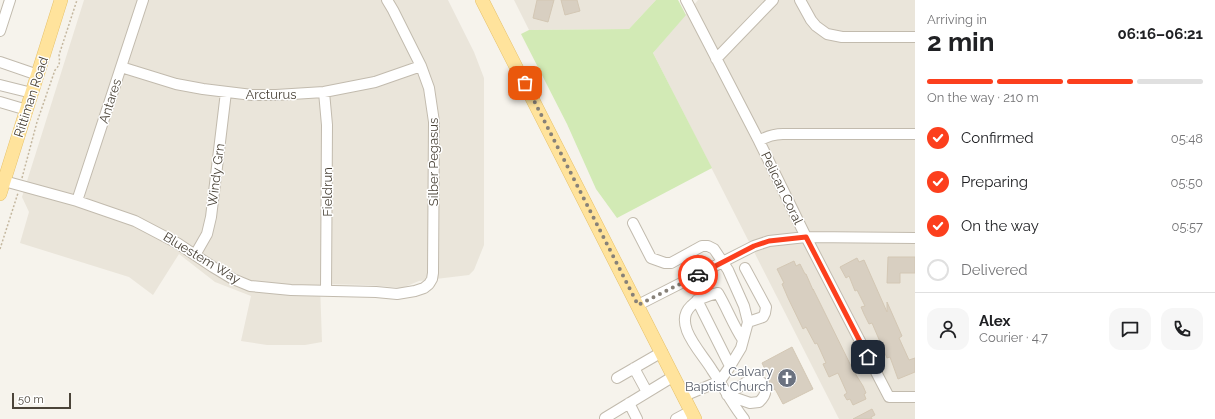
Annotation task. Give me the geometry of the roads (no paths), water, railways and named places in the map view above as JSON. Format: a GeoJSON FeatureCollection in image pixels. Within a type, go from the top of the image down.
{"type":"FeatureCollection","features":[{"type":"Feature","properties":{"kind":"main road","name":"Rittiman Road"},"geometry":{"type":"LineString","coordinates":[[0,194],[62,0]]}},
{"type":"Feature","properties":{"kind":"main road"},"geometry":{"type":"LineString","coordinates":[[482,0],[693,415]]}},
{"type":"Feature","properties":{"kind":"street"},"geometry":{"type":"LineString","coordinates":[[0,31],[10,0]]}},
{"type":"Feature","properties":{"kind":"street","name":"Antares"},"geometry":{"type":"LineString","coordinates":[[77,201],[143,0]]}},
{"type":"Feature","properties":{"kind":"street","name":"Silber Pegasus"},"geometry":{"type":"LineString","coordinates":[[387,0],[420,66],[429,88],[434,122],[433,273],[429,284]]}},
{"type":"Feature","properties":{"kind":"street","name":"Pelican Coral"},"geometry":{"type":"LineString","coordinates":[[686,0],[759,140],[806,237],[888,397],[915,396]]}},
{"type":"Feature","properties":{"kind":"street"},"geometry":{"type":"LineString","coordinates":[[716,59],[773,0]]}},
{"type":"Feature","properties":{"kind":"street"},"geometry":{"type":"LineString","coordinates":[[800,0],[810,20],[827,34],[842,37],[915,37]]}},
{"type":"Feature","properties":{"kind":"street"},"geometry":{"type":"LineString","coordinates":[[0,62],[38,75]]}},
{"type":"Feature","properties":{"kind":"street","name":"Arcturus"},"geometry":{"type":"LineString","coordinates":[[121,67],[176,84],[252,95],[276,95],[324,92],[375,82],[420,66]]}},
{"type":"Feature","properties":{"kind":"street"},"geometry":{"type":"LineString","coordinates":[[0,84],[32,93]]}},
{"type":"Feature","properties":{"kind":"street","name":"Windy Grn"},"geometry":{"type":"LineString","coordinates":[[195,255],[207,234],[211,216],[226,92]]}},
{"type":"Feature","properties":{"kind":"street","name":"Fieldrun"},"geometry":{"type":"LineString","coordinates":[[324,92],[327,125],[326,291]]}},
{"type":"Feature","properties":{"kind":"street"},"geometry":{"type":"LineString","coordinates":[[0,102],[27,110]]}},
{"type":"Feature","properties":{"kind":"street"},"geometry":{"type":"LineString","coordinates":[[759,140],[774,134],[915,134]]}},
{"type":"Feature","properties":{"kind":"street","name":"Bluestem Way"},"geometry":{"type":"LineString","coordinates":[[4,181],[77,201],[135,221],[177,243],[233,279],[250,286],[276,289],[397,294],[415,291],[424,288],[429,284]]}},
{"type":"Feature","properties":{"kind":"street"},"geometry":{"type":"LineString","coordinates":[[633,223],[651,258],[665,263],[671,263],[702,246],[708,246],[714,249],[723,262],[744,306],[748,322],[741,348],[730,366],[720,381],[684,396]]}},
{"type":"Feature","properties":{"kind":"street"},"geometry":{"type":"LineString","coordinates":[[638,305],[754,246],[769,241],[806,237],[915,238]]}},
{"type":"Feature","properties":{"kind":"street"},"geometry":{"type":"LineString","coordinates":[[745,268],[766,307],[763,317],[748,322]]}},
{"type":"Feature","properties":{"kind":"street"},"geometry":{"type":"LineString","coordinates":[[743,340],[735,329],[727,308],[718,292],[697,300],[687,310],[684,320],[687,331],[696,348],[720,381],[735,408],[744,419]]}},
{"type":"Feature","properties":{"kind":"street"},"geometry":{"type":"LineString","coordinates":[[697,300],[730,366]]}},
{"type":"Feature","properties":{"kind":"street"},"geometry":{"type":"LineString","coordinates":[[617,378],[662,352]]}},
{"type":"Feature","properties":{"kind":"street"},"geometry":{"type":"LineString","coordinates":[[634,368],[647,392]]}},
{"type":"Feature","properties":{"kind":"street"},"geometry":{"type":"LineString","coordinates":[[605,418],[674,376]]}},
{"type":"Feature","properties":{"kind":"street"},"geometry":{"type":"LineString","coordinates":[[629,403],[637,419]]}},
{"type":"Feature","properties":{"kind":"street"},"geometry":{"type":"LineString","coordinates":[[676,419],[693,415]]}},
{"type":"Feature","properties":{"kind":"place","name":"Calvary Baptist Church"},"geometry":{"type":"Point","coordinates":[787,378]}}]}
